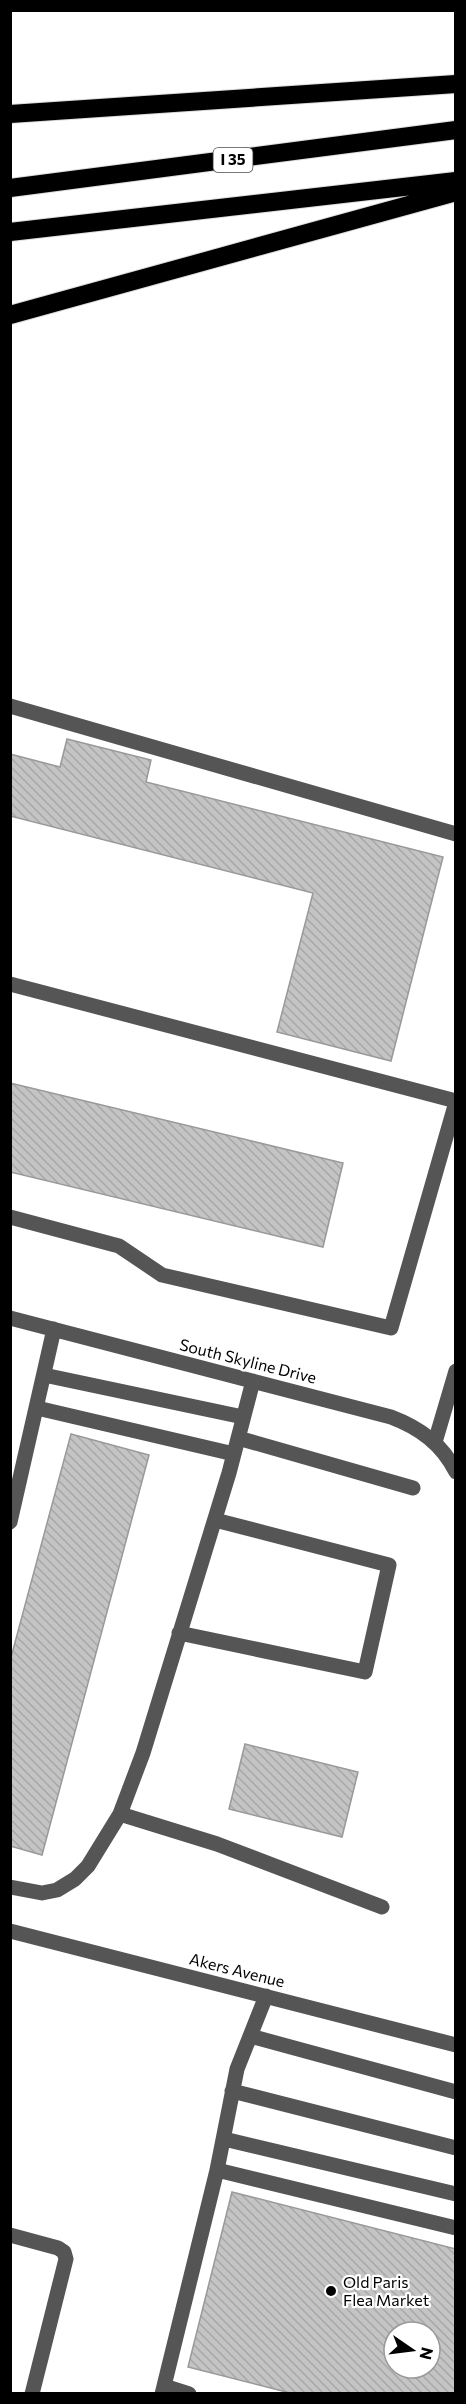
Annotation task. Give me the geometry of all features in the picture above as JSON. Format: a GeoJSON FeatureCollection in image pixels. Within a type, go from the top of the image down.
{"type":"FeatureCollection","features":[{"type":"Feature","properties":{"kind":"highway"},"geometry":{"type":"LineString","coordinates":[[10,114],[456,84]]}},
{"type":"Feature","properties":{"kind":"highway","name":"I 35"},"geometry":{"type":"LineString","coordinates":[[10,188],[456,130]]}},
{"type":"Feature","properties":{"kind":"highway"},"geometry":{"type":"LineString","coordinates":[[10,232],[456,181]]}},
{"type":"Feature","properties":{"kind":"highway"},"geometry":{"type":"LineString","coordinates":[[10,315],[456,192]]}},
{"type":"Feature","properties":{"kind":"street"},"geometry":{"type":"LineString","coordinates":[[10,706],[456,834]]}},
{"type":"Feature","properties":{"kind":"street"},"geometry":{"type":"LineString","coordinates":[[10,984],[456,1102],[391,1328],[162,1275],[118,1246],[10,1217]]}},
{"type":"Feature","properties":{"kind":"street","name":"South Skyline Drive"},"geometry":{"type":"LineString","coordinates":[[10,1318],[391,1417],[417,1429],[435,1442],[456,1472]]}},
{"type":"Feature","properties":{"kind":"street"},"geometry":{"type":"LineString","coordinates":[[10,1522],[54,1329]]}},
{"type":"Feature","properties":{"kind":"street"},"geometry":{"type":"LineString","coordinates":[[435,1442],[456,1371]]}},
{"type":"Feature","properties":{"kind":"street"},"geometry":{"type":"LineString","coordinates":[[44,1375],[243,1417]]}},
{"type":"Feature","properties":{"kind":"street"},"geometry":{"type":"LineString","coordinates":[[10,1887],[42,1893],[57,1890],[75,1880],[88,1866],[120,1814],[143,1754],[215,1520],[253,1381]]}},
{"type":"Feature","properties":{"kind":"street"},"geometry":{"type":"LineString","coordinates":[[37,1408],[234,1454]]}},
{"type":"Feature","properties":{"kind":"street"},"geometry":{"type":"LineString","coordinates":[[238,1438],[413,1488]]}},
{"type":"Feature","properties":{"kind":"street"},"geometry":{"type":"LineString","coordinates":[[179,1633],[364,1672],[389,1565],[215,1520]]}},
{"type":"Feature","properties":{"kind":"street"},"geometry":{"type":"LineString","coordinates":[[120,1814],[217,1844],[382,1907]]}},
{"type":"Feature","properties":{"kind":"street","name":"Akers Avenue"},"geometry":{"type":"LineString","coordinates":[[10,1931],[456,2044]]}},
{"type":"Feature","properties":{"kind":"street"},"geometry":{"type":"LineString","coordinates":[[189,2394],[163,2390],[217,2170],[232,2091],[266,1996]]}},
{"type":"Feature","properties":{"kind":"street"},"geometry":{"type":"LineString","coordinates":[[250,2036],[456,2092]]}},
{"type":"Feature","properties":{"kind":"street"},"geometry":{"type":"LineString","coordinates":[[232,2091],[456,2148]]}},
{"type":"Feature","properties":{"kind":"street"},"geometry":{"type":"LineString","coordinates":[[224,2139],[456,2194]]}},
{"type":"Feature","properties":{"kind":"street"},"geometry":{"type":"LineString","coordinates":[[217,2170],[456,2228]]}},
{"type":"Feature","properties":{"kind":"street"},"geometry":{"type":"LineString","coordinates":[[10,2235],[58,2247],[64,2252],[66,2259],[32,2394]]}},
{"type":"Feature","properties":{"kind":"building"},"geometry":{"type":"Polygon","coordinates":[[[67,739],[151,760],[146,782],[443,857],[391,1061],[277,1032],[313,893],[10,816],[10,754],[60,767],[67,739]]]}},
{"type":"Feature","properties":{"kind":"building"},"geometry":{"type":"Polygon","coordinates":[[[10,1083],[343,1163],[323,1247],[10,1172],[10,1083]]]}},
{"type":"Feature","properties":{"kind":"building"},"geometry":{"type":"Polygon","coordinates":[[[71,1434],[149,1455],[42,1855],[10,1846],[10,1661],[71,1434]]]}},
{"type":"Feature","properties":{"kind":"building"},"geometry":{"type":"Polygon","coordinates":[[[245,1744],[358,1772],[342,1837],[229,1809],[245,1744]]]}},
{"type":"Feature","properties":{"kind":"building","name":"Old Paris Flea Market"},"geometry":{"type":"Polygon","coordinates":[[[232,2192],[456,2249],[456,2394],[294,2394],[188,2367],[232,2192]]]}},
{"type":"Feature","properties":{"kind":"place","name":"Old Paris Flea Market"},"geometry":{"type":"Point","coordinates":[331,2291]}}]}
